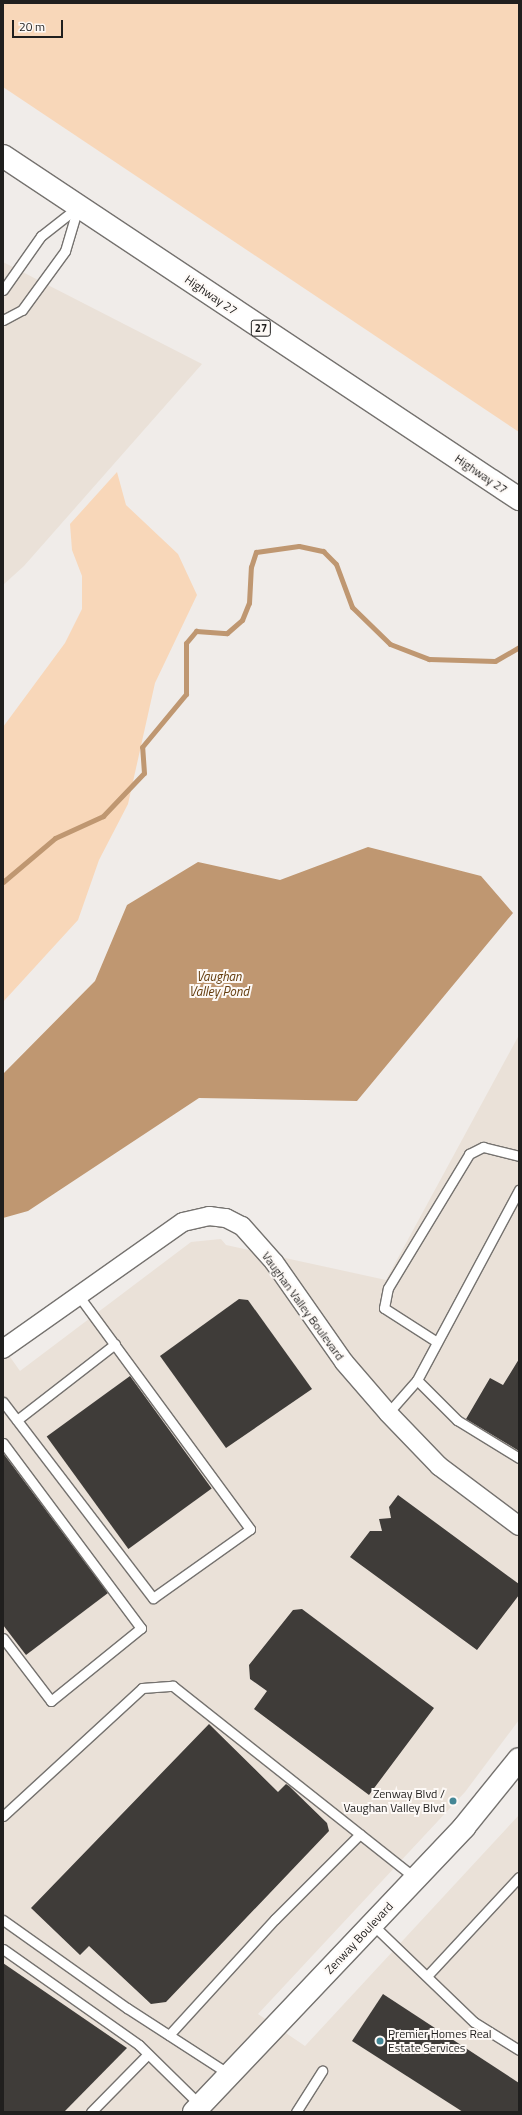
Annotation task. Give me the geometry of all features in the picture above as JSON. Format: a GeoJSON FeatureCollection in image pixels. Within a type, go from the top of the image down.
{"type":"FeatureCollection","features":[{"type":"Feature","properties":{"kind":"main road","name":"Highway 27"},"geometry":{"type":"LineString","coordinates":[[3,156],[519,500]]}},
{"type":"Feature","properties":{"kind":"main road","name":"Zenway Boulevard"},"geometry":{"type":"LineString","coordinates":[[197,2109],[464,1827],[519,1759]]}},
{"type":"Feature","properties":{"kind":"street","name":"Vaughan Valley Boulevard"},"geometry":{"type":"LineString","coordinates":[[3,1349],[183,1222],[208,1216],[226,1218],[242,1226],[274,1262],[344,1362],[388,1413],[439,1466],[519,1526]]}},
{"type":"Feature","properties":{"kind":"lane"},"geometry":{"type":"LineString","coordinates":[[3,290],[42,236],[78,207]]}},
{"type":"Feature","properties":{"kind":"lane"},"geometry":{"type":"LineString","coordinates":[[3,320],[22,310],[65,251],[78,207]]}},
{"type":"Feature","properties":{"kind":"lane"},"geometry":{"type":"LineString","coordinates":[[437,1342],[384,1308],[388,1288],[470,1154],[483,1147],[519,1156]]}},
{"type":"Feature","properties":{"kind":"lane"},"geometry":{"type":"LineString","coordinates":[[388,1413],[416,1380],[519,1190]]}},
{"type":"Feature","properties":{"kind":"lane"},"geometry":{"type":"LineString","coordinates":[[3,1402],[153,1598],[250,1529],[79,1296]]}},
{"type":"Feature","properties":{"kind":"lane"},"geometry":{"type":"LineString","coordinates":[[17,1420],[115,1344]]}},
{"type":"Feature","properties":{"kind":"lane"},"geometry":{"type":"LineString","coordinates":[[416,1380],[457,1420],[519,1458]]}},
{"type":"Feature","properties":{"kind":"lane"},"geometry":{"type":"LineString","coordinates":[[3,1443],[141,1628],[51,1702],[3,1638]]}},
{"type":"Feature","properties":{"kind":"lane"},"geometry":{"type":"LineString","coordinates":[[3,1816],[142,1688],[154,1685],[173,1686],[197,1703],[415,1878]]}},
{"type":"Feature","properties":{"kind":"lane"},"geometry":{"type":"LineString","coordinates":[[169,2035],[275,1919],[360,1834]]}},
{"type":"Feature","properties":{"kind":"lane"},"geometry":{"type":"LineString","coordinates":[[427,1976],[519,1877]]}},
{"type":"Feature","properties":{"kind":"lane"},"geometry":{"type":"LineString","coordinates":[[3,1920],[169,2035],[229,2074]]}},
{"type":"Feature","properties":{"kind":"lane"},"geometry":{"type":"LineString","coordinates":[[372,1924],[474,2022],[519,2050]]}},
{"type":"Feature","properties":{"kind":"lane"},"geometry":{"type":"LineString","coordinates":[[3,1949],[148,2054],[197,2109]]}},
{"type":"Feature","properties":{"kind":"lane"},"geometry":{"type":"LineString","coordinates":[[91,2112],[148,2054]]}},
{"type":"Feature","properties":{"kind":"lane"},"geometry":{"type":"LineString","coordinates":[[296,2112],[322,2071]]}},
{"type":"Feature","properties":{"kind":"shaded area"},"geometry":{"type":"Polygon","coordinates":[[[3,3],[519,3],[519,432],[3,87],[3,3]]]}},
{"type":"Feature","properties":{"kind":"shaded area"},"geometry":{"type":"Polygon","coordinates":[[[3,262],[202,364],[24,566],[3,585],[3,262]]]}},
{"type":"Feature","properties":{"kind":"shaded area"},"geometry":{"type":"Polygon","coordinates":[[[117,472],[126,505],[178,554],[197,595],[155,683],[128,804],[99,860],[78,920],[3,1002],[3,727],[65,643],[82,609],[82,576],[72,550],[70,524],[117,472]]]}},
{"type":"Feature","properties":{"kind":"shaded area"},"geometry":{"type":"Polygon","coordinates":[[[519,1035],[519,1720],[465,1792],[258,2014],[305,2046],[519,1815],[519,2112],[3,2112],[3,1347],[20,1371],[191,1242],[221,1239],[226,1245],[386,1280],[519,1035]]]}},
{"type":"Feature","properties":{"kind":"water","name":"Vaughan Valley Pond"},"geometry":{"type":"Polygon","coordinates":[[[368,847],[481,876],[513,913],[357,1101],[199,1098],[28,1211],[3,1218],[3,1074],[95,981],[127,905],[198,862],[280,880],[368,847]]]}},
{"type":"Feature","properties":{"kind":"building"},"geometry":{"type":"Polygon","coordinates":[[[239,1299],[248,1300],[312,1389],[226,1448],[160,1356],[239,1299]]]}},
{"type":"Feature","properties":{"kind":"building"},"geometry":{"type":"Polygon","coordinates":[[[519,1359],[519,1451],[466,1419],[490,1378],[503,1385],[519,1359]]]}},
{"type":"Feature","properties":{"kind":"building"},"geometry":{"type":"Polygon","coordinates":[[[130,1376],[212,1488],[128,1549],[47,1437],[130,1376]]]}},
{"type":"Feature","properties":{"kind":"building"},"geometry":{"type":"Polygon","coordinates":[[[3,1453],[108,1593],[26,1655],[3,1625],[3,1453]]]}},
{"type":"Feature","properties":{"kind":"building"},"geometry":{"type":"Polygon","coordinates":[[[398,1495],[519,1584],[519,1595],[477,1650],[350,1557],[370,1531],[382,1531],[379,1519],[391,1518],[389,1507],[398,1495]]]}},
{"type":"Feature","properties":{"kind":"building"},"geometry":{"type":"Polygon","coordinates":[[[302,1609],[434,1708],[369,1795],[254,1709],[267,1691],[250,1679],[249,1665],[293,1610],[302,1609]]]}},
{"type":"Feature","properties":{"kind":"building"},"geometry":{"type":"Polygon","coordinates":[[[209,1724],[278,1792],[286,1784],[289,1786],[327,1823],[329,1831],[166,2002],[151,2004],[89,1946],[80,1955],[31,1908],[209,1724]]]}},
{"type":"Feature","properties":{"kind":"building"},"geometry":{"type":"Polygon","coordinates":[[[3,1963],[127,2048],[64,2112],[3,2112],[3,1963]]]}},
{"type":"Feature","properties":{"kind":"building"},"geometry":{"type":"Polygon","coordinates":[[[383,1994],[519,2083],[519,2112],[463,2112],[352,2041],[383,1994]]]}},
{"type":"Feature","properties":{"kind":"waterway"},"geometry":{"type":"LineString","coordinates":[[3,882],[55,838],[103,816],[144,773],[142,747],[186,694],[186,643],[196,631],[227,633],[242,620],[249,603],[251,567],[256,552],[299,546],[323,551],[336,564],[352,607],[390,644],[429,659],[495,661],[519,647]]}},
{"type":"Feature","properties":{"kind":"place","name":"Zenway Blvd / Vaughan Valley Blvd"},"geometry":{"type":"Point","coordinates":[453,1801]}},
{"type":"Feature","properties":{"kind":"place","name":"Premier Homes Real Estate Services"},"geometry":{"type":"Point","coordinates":[380,2041]}}]}
